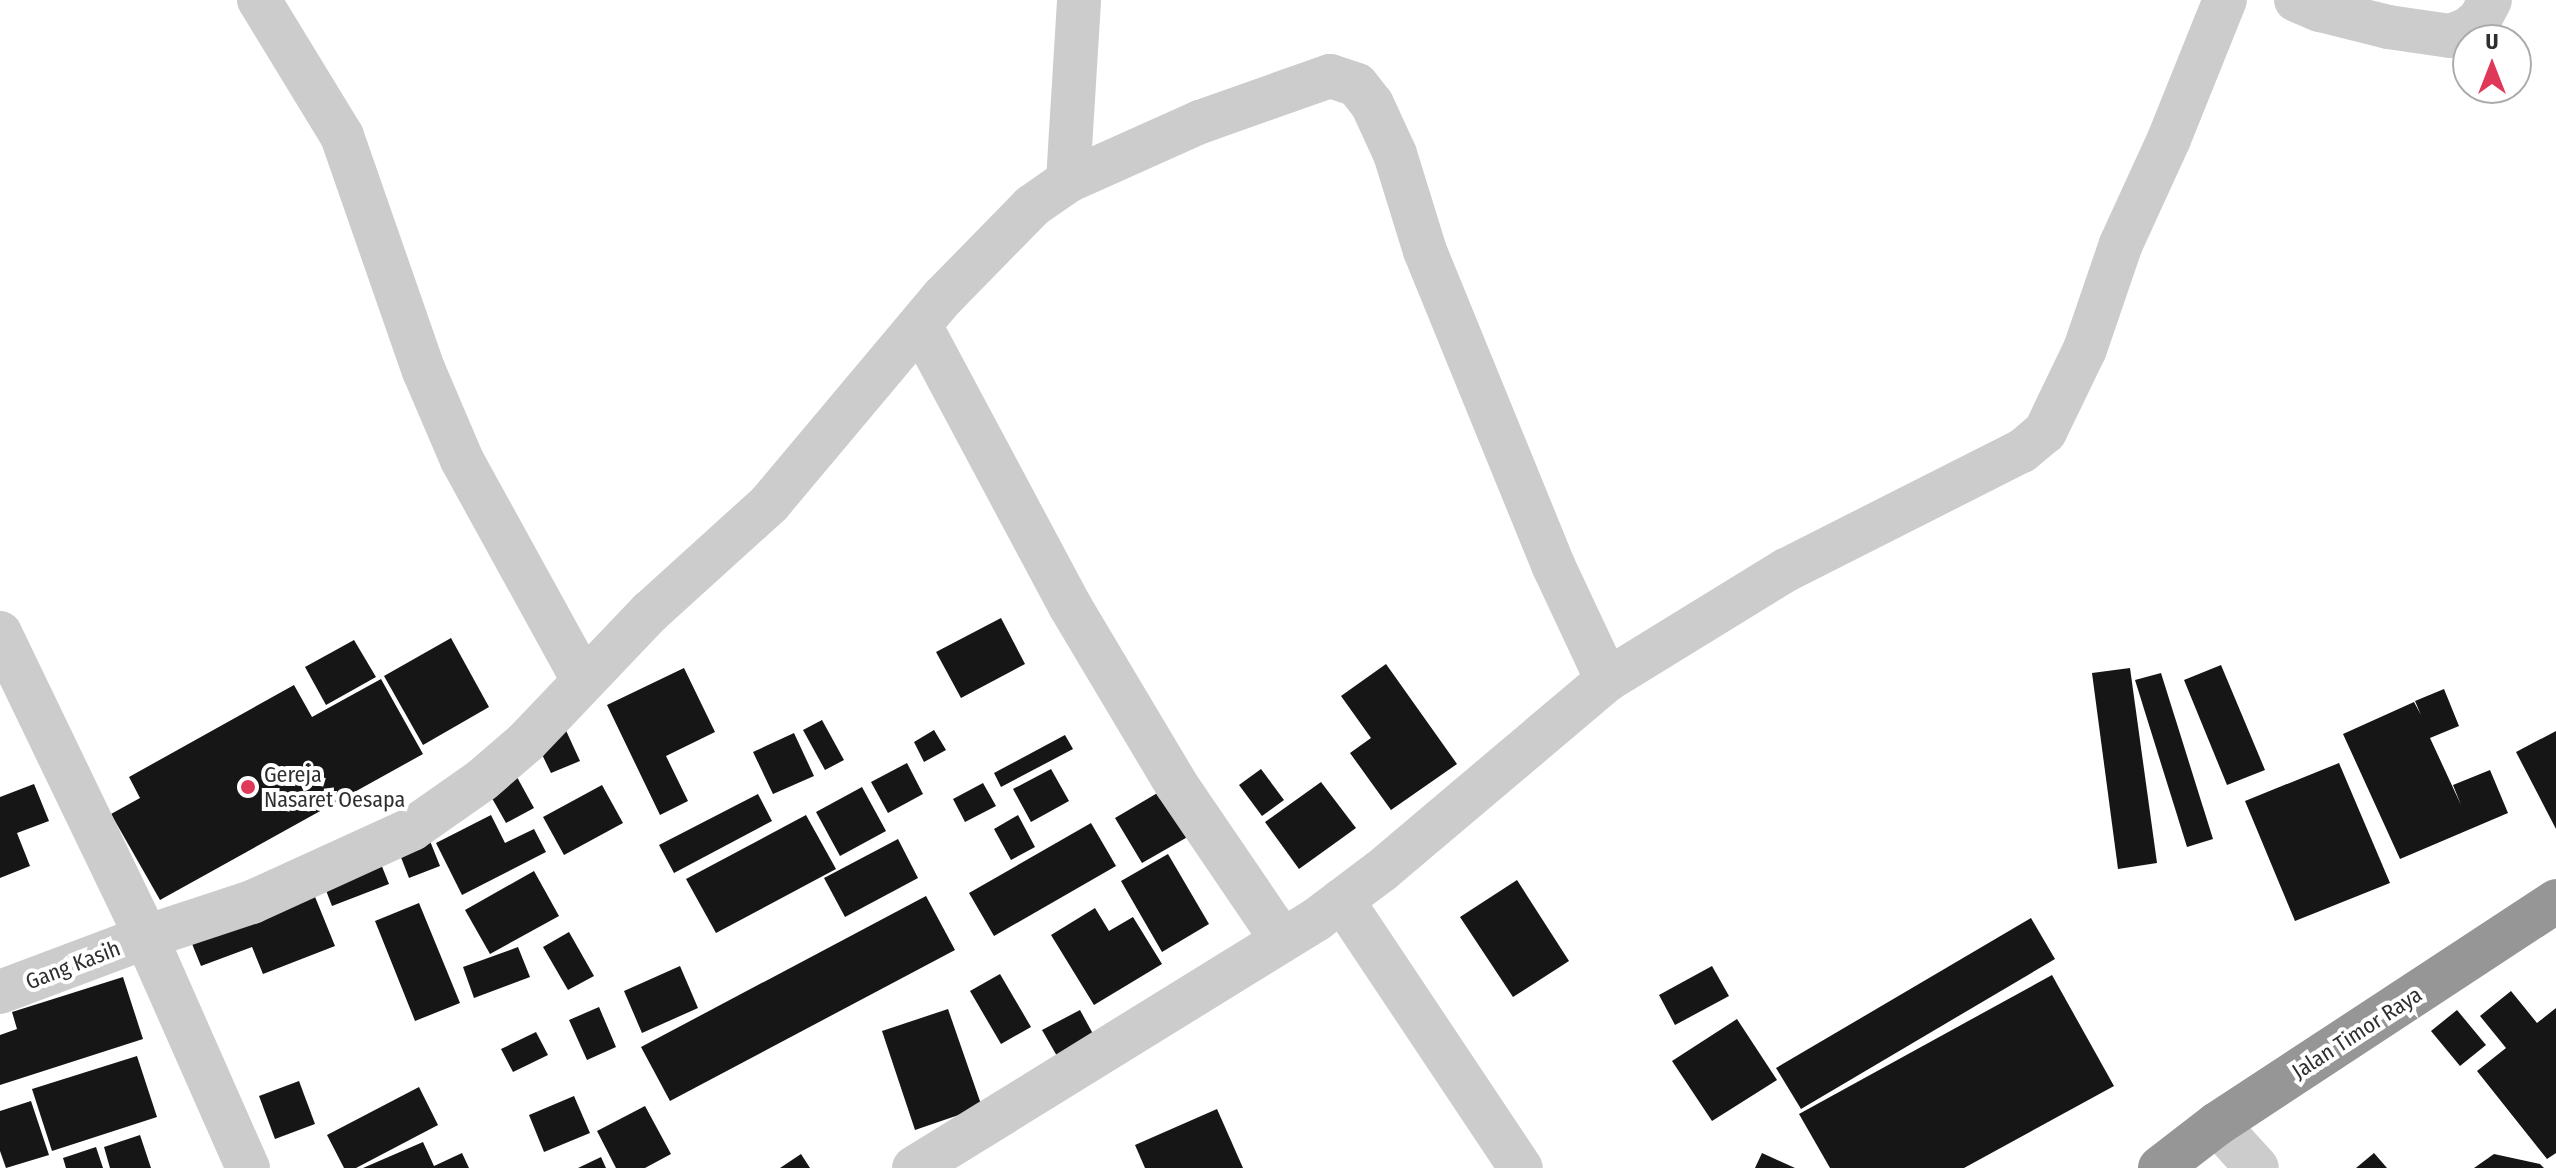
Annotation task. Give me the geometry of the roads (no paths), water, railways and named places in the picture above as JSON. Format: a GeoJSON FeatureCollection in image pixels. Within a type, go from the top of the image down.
{"type":"FeatureCollection","features":[{"type":"Feature","properties":{"kind":"highway","name":"Jalan Timor Raya"},"geometry":{"type":"LineString","coordinates":[[2160,1168],[2217,1124],[2556,901]]}},
{"type":"Feature","properties":{"kind":"street"},"geometry":{"type":"LineString","coordinates":[[259,0],[342,136],[424,371],[462,460],[583,680]]}},
{"type":"Feature","properties":{"kind":"street"},"geometry":{"type":"LineString","coordinates":[[1068,181],[1079,0]]}},
{"type":"Feature","properties":{"kind":"street"},"geometry":{"type":"LineString","coordinates":[[914,1168],[1342,900],[1381,871],[1607,680],[1786,570],[2022,451],[2045,432],[2085,349],[2121,244],[2169,139],[2225,0]]}},
{"type":"Feature","properties":{"kind":"street"},"geometry":{"type":"LineString","coordinates":[[2296,0],[2320,10],[2388,27],[2450,36],[2480,19],[2490,0]]}},
{"type":"Feature","properties":{"kind":"street","name":"Gang Kasih"},"geometry":{"type":"LineString","coordinates":[[0,992],[146,937],[252,902],[412,829],[482,780],[526,742],[650,612],[770,503],[920,325],[1032,206],[1068,181],[1200,122],[1301,83],[1330,76],[1357,85],[1372,104],[1395,154],[1425,251],[1554,567],[1607,680]]}},
{"type":"Feature","properties":{"kind":"street"},"geometry":{"type":"LineString","coordinates":[[920,325],[1070,606],[1176,784],[1282,940]]}},
{"type":"Feature","properties":{"kind":"street"},"geometry":{"type":"LineString","coordinates":[[0,633],[146,937],[248,1168]]}},
{"type":"Feature","properties":{"kind":"street"},"geometry":{"type":"LineString","coordinates":[[1342,900],[1521,1168]]}},
{"type":"Feature","properties":{"kind":"street"},"geometry":{"type":"LineString","coordinates":[[2217,1124],[2257,1168]]}},
{"type":"Feature","properties":{"kind":"place","name":"Gereja Nasaret Oesapa"},"geometry":{"type":"Point","coordinates":[248,787]}}]}
